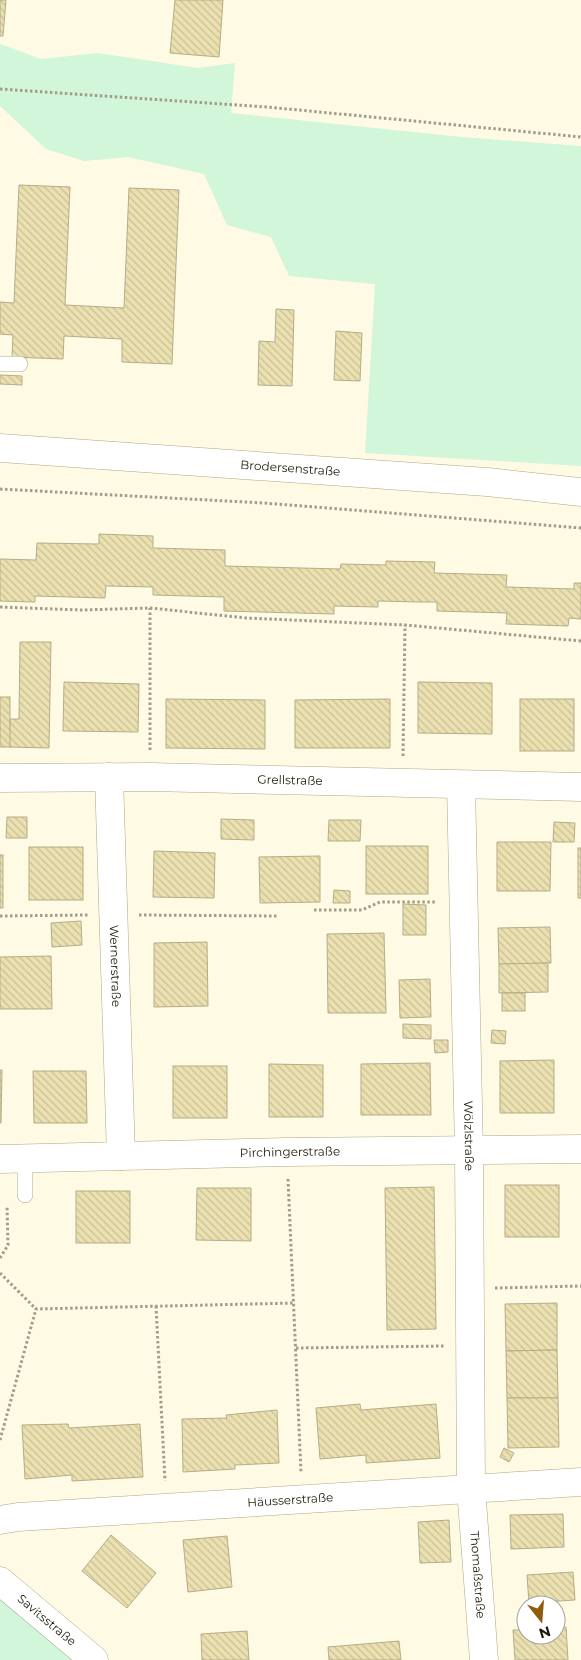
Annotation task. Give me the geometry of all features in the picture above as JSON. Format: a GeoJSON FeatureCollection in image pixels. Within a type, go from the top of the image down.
{"type":"FeatureCollection","features":[{"type":"Feature","properties":{"kind":"street","name":"Brodersenstraße"},"geometry":{"type":"LineString","coordinates":[[0,448],[487,482],[581,492]]}},
{"type":"Feature","properties":{"kind":"street","name":"Wernerstraße"},"geometry":{"type":"LineString","coordinates":[[109,777],[121,1156]]}},
{"type":"Feature","properties":{"kind":"street","name":"Grellstraße"},"geometry":{"type":"LineString","coordinates":[[0,778],[150,777],[581,787]]}},
{"type":"Feature","properties":{"kind":"street","name":"Wölzlstraße"},"geometry":{"type":"LineString","coordinates":[[461,785],[469,1151],[471,1488]]}},
{"type":"Feature","properties":{"kind":"street","name":"Pirchingerstraße"},"geometry":{"type":"LineString","coordinates":[[11,1159],[287,1152],[581,1149]]}},
{"type":"Feature","properties":{"kind":"street","name":"Häusserstraße"},"geometry":{"type":"LineString","coordinates":[[0,1520],[18,1517],[302,1498],[581,1482]]}},
{"type":"Feature","properties":{"kind":"street","name":"Thomaßstraße"},"geometry":{"type":"LineString","coordinates":[[471,1488],[484,1660]]}},
{"type":"Feature","properties":{"kind":"street","name":"Savitsstraße"},"geometry":{"type":"LineString","coordinates":[[0,1581],[94,1660]]}},
{"type":"Feature","properties":{"kind":"lane"},"geometry":{"type":"LineString","coordinates":[[0,364],[20,364]]}},
{"type":"Feature","properties":{"kind":"lane"},"geometry":{"type":"LineString","coordinates":[[11,1159],[25,1195]]}},
{"type":"Feature","properties":{"kind":"path"},"geometry":{"type":"LineString","coordinates":[[0,89],[267,107],[581,137]]}},
{"type":"Feature","properties":{"kind":"path"},"geometry":{"type":"LineString","coordinates":[[0,489],[264,503],[581,528]]}},
{"type":"Feature","properties":{"kind":"path"},"geometry":{"type":"LineString","coordinates":[[0,607],[81,610],[150,608],[246,618],[405,624],[581,641]]}},
{"type":"Feature","properties":{"kind":"path"},"geometry":{"type":"LineString","coordinates":[[150,608],[150,777]]}},
{"type":"Feature","properties":{"kind":"path"},"geometry":{"type":"LineString","coordinates":[[403,782],[405,624]]}},
{"type":"Feature","properties":{"kind":"path"},"geometry":{"type":"LineString","coordinates":[[314,910],[362,910],[380,902],[463,902]]}},
{"type":"Feature","properties":{"kind":"path"},"geometry":{"type":"LineString","coordinates":[[0,916],[279,916]]}},
{"type":"Feature","properties":{"kind":"path"},"geometry":{"type":"LineString","coordinates":[[287,1152],[302,1498]]}},
{"type":"Feature","properties":{"kind":"path"},"geometry":{"type":"LineString","coordinates":[[0,1258],[8,1245],[11,1159]]}},
{"type":"Feature","properties":{"kind":"path"},"geometry":{"type":"LineString","coordinates":[[0,1273],[36,1309],[295,1303]]}},
{"type":"Feature","properties":{"kind":"path"},"geometry":{"type":"LineString","coordinates":[[470,1289],[581,1286]]}},
{"type":"Feature","properties":{"kind":"path"},"geometry":{"type":"LineString","coordinates":[[156,1306],[167,1507]]}},
{"type":"Feature","properties":{"kind":"path"},"geometry":{"type":"LineString","coordinates":[[0,1440],[36,1309]]}},
{"type":"Feature","properties":{"kind":"path"},"geometry":{"type":"LineString","coordinates":[[296,1348],[470,1345]]}},
{"type":"Feature","properties":{"kind":"green space"},"geometry":{"type":"Polygon","coordinates":[[[0,44],[41,59],[98,53],[198,68],[235,63],[231,113],[462,137],[581,146],[581,466],[365,453],[375,284],[289,276],[271,237],[227,225],[204,174],[128,157],[84,161],[46,149],[0,106],[0,44]]]}},
{"type":"Feature","properties":{"kind":"green space"},"geometry":{"type":"Polygon","coordinates":[[[0,1600],[71,1657],[74,1660],[0,1660],[0,1600]]]}},
{"type":"Feature","properties":{"kind":"building"},"geometry":{"type":"Polygon","coordinates":[[[0,0],[6,0],[3,36],[0,36],[0,0]]]}},
{"type":"Feature","properties":{"kind":"building"},"geometry":{"type":"Polygon","coordinates":[[[175,0],[223,0],[219,57],[170,53],[175,0]]]}},
{"type":"Feature","properties":{"kind":"building"},"geometry":{"type":"Polygon","coordinates":[[[19,185],[70,187],[65,305],[124,308],[129,188],[179,190],[172,364],[122,362],[122,339],[64,336],[63,359],[12,357],[13,335],[0,334],[0,302],[14,303],[19,185]]]}},
{"type":"Feature","properties":{"kind":"building"},"geometry":{"type":"Polygon","coordinates":[[[276,309],[294,310],[292,386],[258,385],[259,341],[275,342],[276,309]]]}},
{"type":"Feature","properties":{"kind":"building"},"geometry":{"type":"Polygon","coordinates":[[[336,331],[362,333],[360,381],[334,380],[336,331]]]}},
{"type":"Feature","properties":{"kind":"building"},"geometry":{"type":"Polygon","coordinates":[[[0,375],[22,376],[22,385],[0,384],[0,375]]]}},
{"type":"Feature","properties":{"kind":"building"},"geometry":{"type":"Polygon","coordinates":[[[99,534],[153,536],[153,548],[225,550],[225,566],[340,569],[341,564],[386,565],[386,561],[435,562],[434,573],[507,575],[506,587],[574,589],[574,583],[581,583],[581,619],[569,618],[568,626],[506,624],[507,613],[437,611],[437,602],[378,601],[378,607],[334,606],[334,614],[224,611],[224,597],[153,595],[153,587],[106,586],[105,598],[35,596],[35,602],[0,601],[0,559],[36,560],[37,543],[99,544],[99,534]]]}},
{"type":"Feature","properties":{"kind":"building"},"geometry":{"type":"Polygon","coordinates":[[[20,642],[51,642],[49,748],[9,747],[10,719],[19,719],[20,642]]]}},
{"type":"Feature","properties":{"kind":"building"},"geometry":{"type":"Polygon","coordinates":[[[64,682],[139,684],[138,732],[63,731],[64,682]]]}},
{"type":"Feature","properties":{"kind":"building"},"geometry":{"type":"Polygon","coordinates":[[[418,682],[492,683],[492,734],[418,733],[418,682]]]}},
{"type":"Feature","properties":{"kind":"building"},"geometry":{"type":"Polygon","coordinates":[[[0,697],[10,697],[10,747],[0,747],[0,697]]]}},
{"type":"Feature","properties":{"kind":"building"},"geometry":{"type":"Polygon","coordinates":[[[166,699],[265,700],[265,749],[166,748],[166,699]]]}},
{"type":"Feature","properties":{"kind":"building"},"geometry":{"type":"Polygon","coordinates":[[[390,699],[390,748],[295,748],[295,700],[390,699]]]}},
{"type":"Feature","properties":{"kind":"building"},"geometry":{"type":"Polygon","coordinates":[[[520,699],[574,699],[574,751],[520,751],[520,699]]]}},
{"type":"Feature","properties":{"kind":"building"},"geometry":{"type":"Polygon","coordinates":[[[7,817],[27,817],[27,838],[6,838],[7,817]]]}},
{"type":"Feature","properties":{"kind":"building"},"geometry":{"type":"Polygon","coordinates":[[[221,819],[254,820],[254,840],[221,839],[221,819]]]}},
{"type":"Feature","properties":{"kind":"building"},"geometry":{"type":"Polygon","coordinates":[[[329,820],[361,820],[360,841],[328,841],[329,820]]]}},
{"type":"Feature","properties":{"kind":"building"},"geometry":{"type":"Polygon","coordinates":[[[554,822],[575,823],[574,842],[553,842],[554,822]]]}},
{"type":"Feature","properties":{"kind":"building"},"geometry":{"type":"Polygon","coordinates":[[[497,842],[551,842],[550,891],[497,891],[497,842]]]}},
{"type":"Feature","properties":{"kind":"building"},"geometry":{"type":"Polygon","coordinates":[[[366,846],[428,846],[428,894],[366,894],[366,846]]]}},
{"type":"Feature","properties":{"kind":"building"},"geometry":{"type":"Polygon","coordinates":[[[29,847],[83,847],[83,900],[29,900],[29,847]]]}},
{"type":"Feature","properties":{"kind":"building"},"geometry":{"type":"Polygon","coordinates":[[[578,848],[581,848],[581,898],[578,898],[578,848]]]}},
{"type":"Feature","properties":{"kind":"building"},"geometry":{"type":"Polygon","coordinates":[[[154,851],[215,853],[214,898],[153,897],[154,851]]]}},
{"type":"Feature","properties":{"kind":"building"},"geometry":{"type":"Polygon","coordinates":[[[0,855],[3,855],[3,908],[0,908],[0,855]]]}},
{"type":"Feature","properties":{"kind":"building"},"geometry":{"type":"Polygon","coordinates":[[[320,856],[320,902],[260,903],[259,857],[320,856]]]}},
{"type":"Feature","properties":{"kind":"building"},"geometry":{"type":"Polygon","coordinates":[[[334,890],[350,891],[350,903],[333,903],[334,890]]]}},
{"type":"Feature","properties":{"kind":"building"},"geometry":{"type":"Polygon","coordinates":[[[403,904],[426,905],[426,935],[403,935],[403,904]]]}},
{"type":"Feature","properties":{"kind":"building"},"geometry":{"type":"Polygon","coordinates":[[[81,921],[82,945],[52,947],[51,923],[81,921]]]}},
{"type":"Feature","properties":{"kind":"building"},"geometry":{"type":"Polygon","coordinates":[[[550,927],[551,963],[499,964],[498,928],[550,927]]]}},
{"type":"Feature","properties":{"kind":"building"},"geometry":{"type":"Polygon","coordinates":[[[384,933],[386,1013],[328,1013],[327,934],[384,933]]]}},
{"type":"Feature","properties":{"kind":"building"},"geometry":{"type":"Polygon","coordinates":[[[207,942],[208,1006],[154,1007],[154,943],[207,942]]]}},
{"type":"Feature","properties":{"kind":"building"},"geometry":{"type":"Polygon","coordinates":[[[51,956],[52,1009],[0,1009],[0,957],[51,956]]]}},
{"type":"Feature","properties":{"kind":"building"},"geometry":{"type":"Polygon","coordinates":[[[548,963],[548,992],[499,993],[499,964],[548,963]]]}},
{"type":"Feature","properties":{"kind":"building"},"geometry":{"type":"Polygon","coordinates":[[[430,979],[431,1017],[400,1018],[399,980],[430,979]]]}},
{"type":"Feature","properties":{"kind":"building"},"geometry":{"type":"Polygon","coordinates":[[[502,993],[525,993],[525,1011],[502,1011],[502,993]]]}},
{"type":"Feature","properties":{"kind":"building"},"geometry":{"type":"Polygon","coordinates":[[[403,1024],[431,1025],[431,1039],[403,1038],[403,1024]]]}},
{"type":"Feature","properties":{"kind":"building"},"geometry":{"type":"Polygon","coordinates":[[[492,1030],[506,1031],[505,1044],[491,1043],[492,1030]]]}},
{"type":"Feature","properties":{"kind":"building"},"geometry":{"type":"Polygon","coordinates":[[[434,1040],[448,1040],[448,1052],[435,1053],[434,1040]]]}},
{"type":"Feature","properties":{"kind":"building"},"geometry":{"type":"Polygon","coordinates":[[[554,1060],[554,1113],[500,1113],[500,1061],[554,1060]]]}},
{"type":"Feature","properties":{"kind":"building"},"geometry":{"type":"Polygon","coordinates":[[[430,1063],[431,1115],[361,1115],[361,1064],[430,1063]]]}},
{"type":"Feature","properties":{"kind":"building"},"geometry":{"type":"Polygon","coordinates":[[[269,1064],[323,1065],[323,1117],[269,1117],[269,1064]]]}},
{"type":"Feature","properties":{"kind":"building"},"geometry":{"type":"Polygon","coordinates":[[[173,1066],[227,1066],[227,1118],[173,1118],[173,1066]]]}},
{"type":"Feature","properties":{"kind":"building"},"geometry":{"type":"Polygon","coordinates":[[[0,1070],[2,1070],[1,1123],[0,1123],[0,1070]]]}},
{"type":"Feature","properties":{"kind":"building"},"geometry":{"type":"Polygon","coordinates":[[[33,1071],[86,1071],[87,1123],[34,1123],[33,1071]]]}},
{"type":"Feature","properties":{"kind":"building"},"geometry":{"type":"Polygon","coordinates":[[[505,1185],[559,1185],[559,1237],[505,1237],[505,1185]]]}},
{"type":"Feature","properties":{"kind":"building"},"geometry":{"type":"Polygon","coordinates":[[[434,1187],[436,1329],[387,1330],[385,1188],[434,1187]]]}},
{"type":"Feature","properties":{"kind":"building"},"geometry":{"type":"Polygon","coordinates":[[[197,1188],[251,1188],[251,1241],[196,1240],[197,1188]]]}},
{"type":"Feature","properties":{"kind":"building"},"geometry":{"type":"Polygon","coordinates":[[[76,1191],[130,1191],[130,1243],[76,1243],[76,1191]]]}},
{"type":"Feature","properties":{"kind":"building"},"geometry":{"type":"Polygon","coordinates":[[[557,1303],[557,1350],[506,1351],[505,1304],[557,1303]]]}},
{"type":"Feature","properties":{"kind":"building"},"geometry":{"type":"Polygon","coordinates":[[[557,1350],[558,1398],[507,1398],[506,1351],[557,1350]]]}},
{"type":"Feature","properties":{"kind":"building"},"geometry":{"type":"Polygon","coordinates":[[[507,1398],[558,1398],[559,1447],[508,1448],[507,1398]]]}},
{"type":"Feature","properties":{"kind":"building"},"geometry":{"type":"Polygon","coordinates":[[[360,1404],[361,1410],[436,1404],[440,1458],[366,1463],[366,1455],[320,1459],[316,1408],[360,1404]]]}},
{"type":"Feature","properties":{"kind":"building"},"geometry":{"type":"Polygon","coordinates":[[[277,1410],[279,1463],[235,1465],[235,1469],[183,1472],[182,1419],[227,1418],[226,1415],[277,1410]]]}},
{"type":"Feature","properties":{"kind":"building"},"geometry":{"type":"Polygon","coordinates":[[[68,1424],[69,1428],[140,1424],[143,1477],[72,1481],[72,1475],[25,1479],[22,1425],[68,1424]]]}},
{"type":"Feature","properties":{"kind":"building"},"geometry":{"type":"Polygon","coordinates":[[[504,1448],[514,1453],[509,1462],[500,1457],[504,1448]]]}},
{"type":"Feature","properties":{"kind":"building"},"geometry":{"type":"Polygon","coordinates":[[[563,1514],[564,1547],[511,1549],[510,1515],[563,1514]]]}},
{"type":"Feature","properties":{"kind":"building"},"geometry":{"type":"Polygon","coordinates":[[[449,1520],[451,1562],[420,1563],[418,1522],[449,1520]]]}},
{"type":"Feature","properties":{"kind":"building"},"geometry":{"type":"Polygon","coordinates":[[[111,1535],[156,1573],[127,1608],[82,1571],[111,1535]]]}},
{"type":"Feature","properties":{"kind":"building"},"geometry":{"type":"Polygon","coordinates":[[[227,1536],[232,1587],[188,1592],[183,1540],[227,1536]]]}},
{"type":"Feature","properties":{"kind":"building"},"geometry":{"type":"Polygon","coordinates":[[[573,1572],[575,1600],[566,1601],[566,1595],[528,1595],[527,1575],[573,1572]]]}},
{"type":"Feature","properties":{"kind":"building"},"geometry":{"type":"Polygon","coordinates":[[[566,1627],[568,1660],[515,1660],[513,1630],[516,1630],[516,1645],[566,1645],[566,1627]]]}},
{"type":"Feature","properties":{"kind":"building"},"geometry":{"type":"Polygon","coordinates":[[[247,1631],[249,1660],[202,1660],[201,1634],[247,1631]]]}},
{"type":"Feature","properties":{"kind":"building"},"geometry":{"type":"Polygon","coordinates":[[[399,1641],[401,1660],[329,1660],[328,1647],[399,1641]]]}}]}
